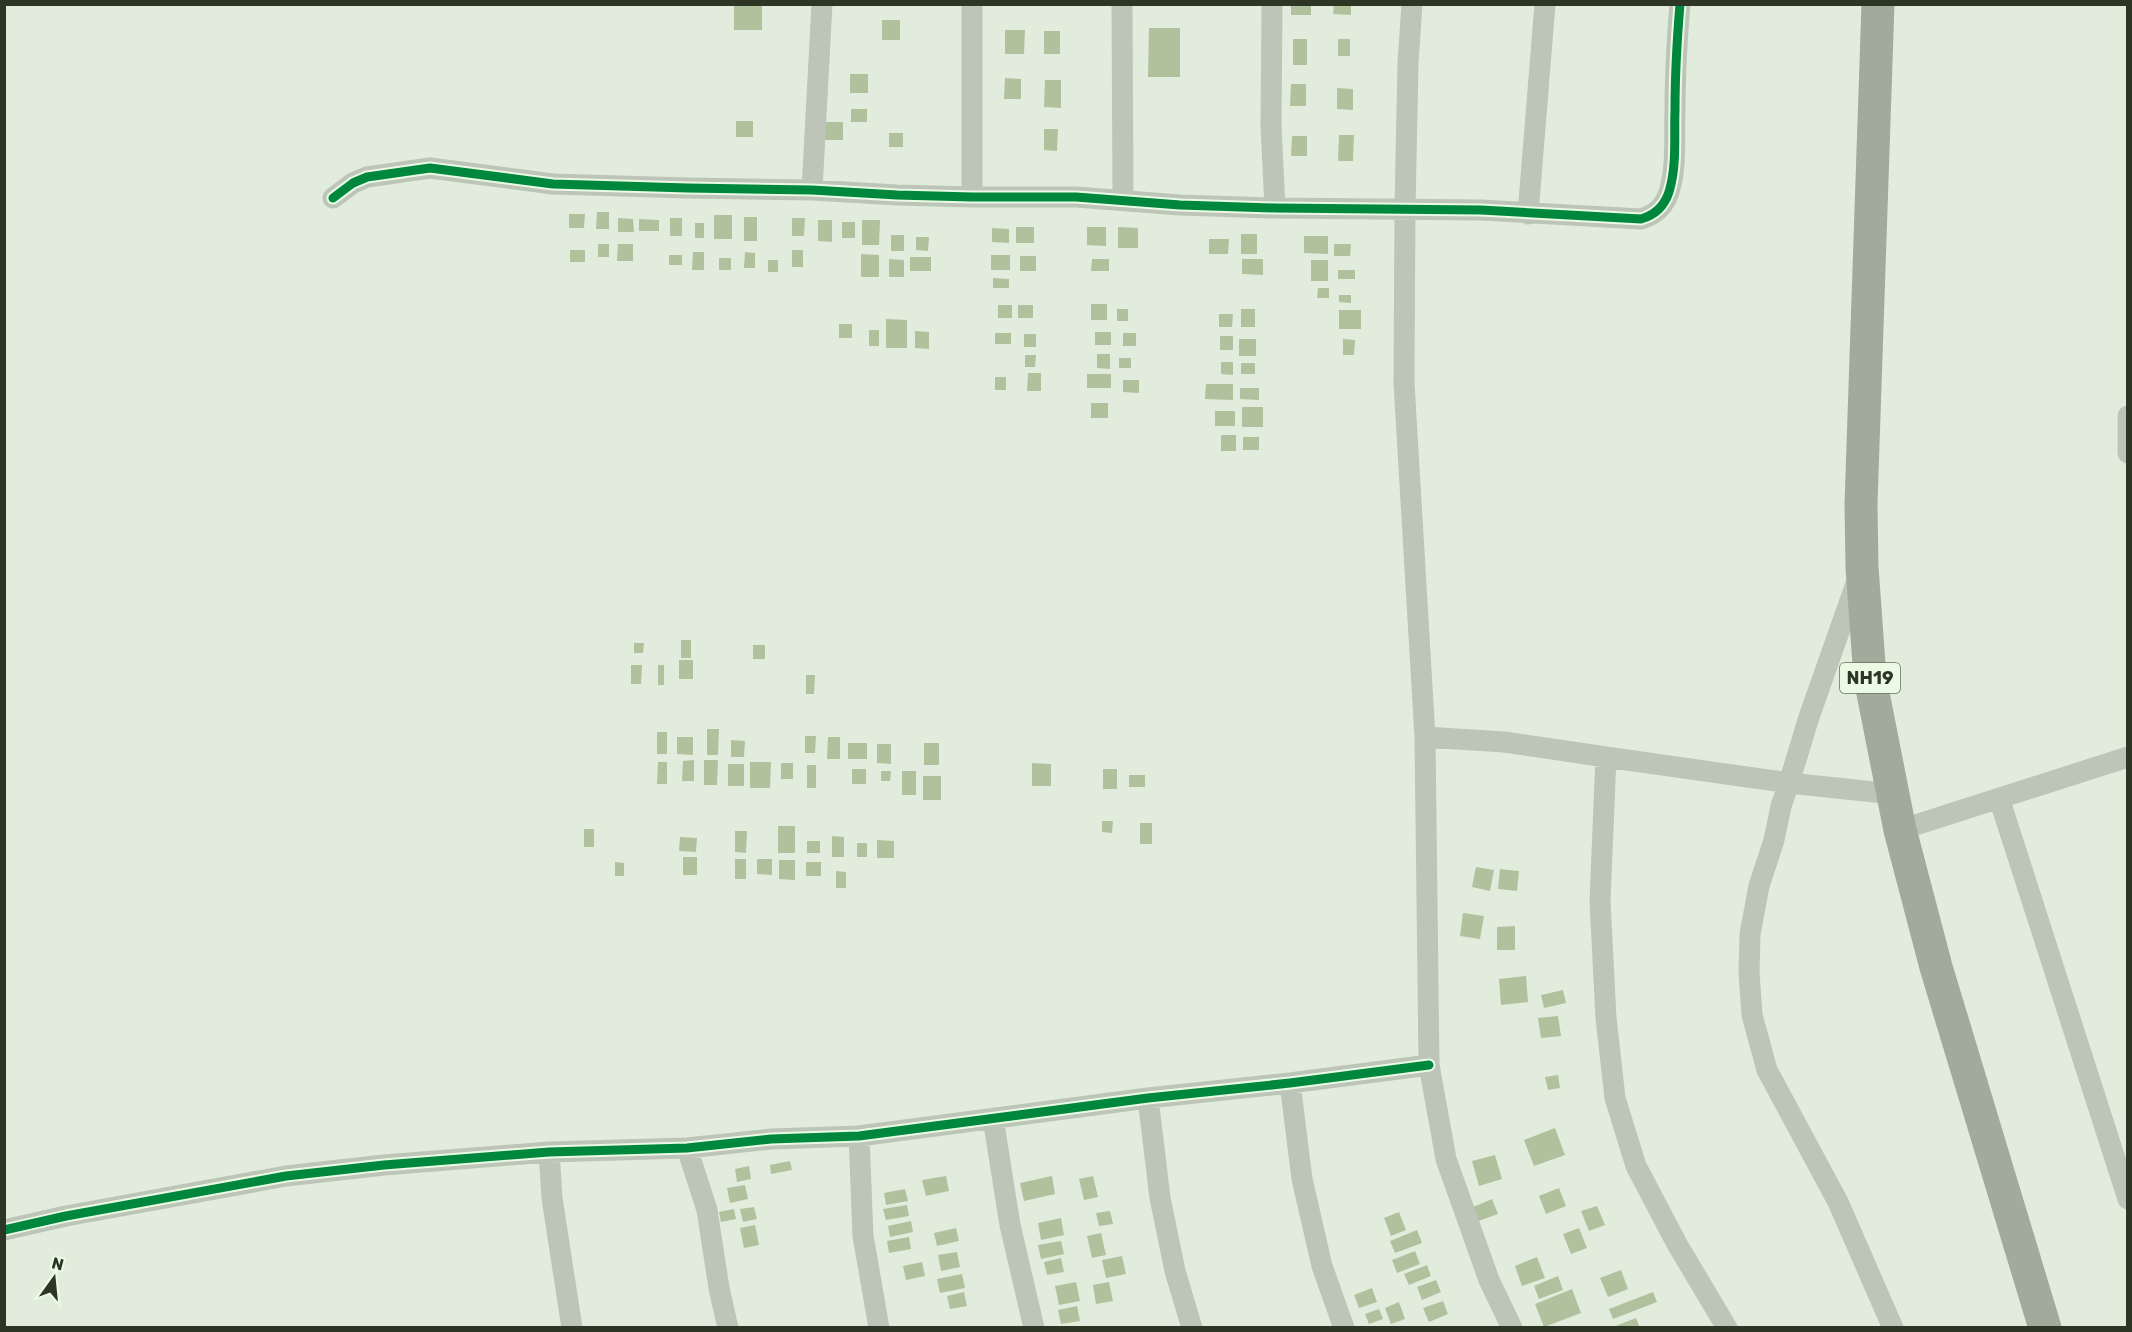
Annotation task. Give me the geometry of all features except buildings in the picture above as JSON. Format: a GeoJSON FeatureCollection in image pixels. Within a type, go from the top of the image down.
{"type":"FeatureCollection","features":[{"type":"Feature","properties":{"kind":"highway","name":"NH19"},"geometry":{"type":"LineString","coordinates":[[1878,4],[1861,504],[1862,567],[1870,678],[1900,830],[1936,967],[2045,1328]]}},
{"type":"Feature","properties":{"kind":"street"},"geometry":{"type":"LineString","coordinates":[[812,190],[822,4]]}},
{"type":"Feature","properties":{"kind":"street"},"geometry":{"type":"LineString","coordinates":[[972,4],[972,197]]}},
{"type":"Feature","properties":{"kind":"street"},"geometry":{"type":"LineString","coordinates":[[1122,4],[1123,200]]}},
{"type":"Feature","properties":{"kind":"street"},"geometry":{"type":"LineString","coordinates":[[1272,4],[1271,126],[1275,208]]}},
{"type":"Feature","properties":{"kind":"street"},"geometry":{"type":"LineString","coordinates":[[1412,4],[1408,63],[1404,383],[1425,737],[1429,1065],[1446,1159],[1490,1280],[1512,1328]]}},
{"type":"Feature","properties":{"kind":"street"},"geometry":{"type":"LineString","coordinates":[[1528,214],[1545,4]]}},
{"type":"Feature","properties":{"kind":"street"},"geometry":{"type":"LineString","coordinates":[[333,198],[352,183],[367,177],[396,171],[430,168],[553,184],[812,190],[972,197],[1036,196],[1275,208],[1481,210],[1641,219],[1653,215],[1662,207],[1669,193],[1674,168],[1676,55],[1680,4]]}},
{"type":"Feature","properties":{"kind":"street"},"geometry":{"type":"LineString","coordinates":[[2127,416],[2127,453]]}},
{"type":"Feature","properties":{"kind":"street"},"geometry":{"type":"LineString","coordinates":[[1862,567],[1809,717],[1781,806],[1774,840],[1759,886],[1750,934],[1749,973],[1752,1015],[1767,1071],[1838,1202],[1893,1328]]}},
{"type":"Feature","properties":{"kind":"street"},"geometry":{"type":"LineString","coordinates":[[1425,737],[1504,742],[1790,783],[1893,794]]}},
{"type":"Feature","properties":{"kind":"street"},"geometry":{"type":"LineString","coordinates":[[1606,757],[1600,901],[1606,1018],[1615,1098],[1636,1166],[1677,1244],[1727,1328]]}},
{"type":"Feature","properties":{"kind":"street"},"geometry":{"type":"LineString","coordinates":[[1900,830],[2127,757]]}},
{"type":"Feature","properties":{"kind":"street"},"geometry":{"type":"LineString","coordinates":[[1999,798],[2127,1199]]}},
{"type":"Feature","properties":{"kind":"street"},"geometry":{"type":"LineString","coordinates":[[4,1230],[66,1216],[286,1176],[384,1165],[549,1152],[687,1148],[771,1139],[859,1136],[1148,1098],[1429,1065]]}},
{"type":"Feature","properties":{"kind":"street"},"geometry":{"type":"LineString","coordinates":[[1290,1083],[1302,1179],[1322,1266],[1344,1328]]}},
{"type":"Feature","properties":{"kind":"street"},"geometry":{"type":"LineString","coordinates":[[1148,1098],[1160,1197],[1175,1271],[1192,1328]]}},
{"type":"Feature","properties":{"kind":"street"},"geometry":{"type":"LineString","coordinates":[[993,1118],[1010,1225],[1034,1328]]}},
{"type":"Feature","properties":{"kind":"street"},"geometry":{"type":"LineString","coordinates":[[859,1136],[863,1236],[879,1328]]}},
{"type":"Feature","properties":{"kind":"street"},"geometry":{"type":"LineString","coordinates":[[687,1148],[707,1210],[719,1288],[728,1328]]}},
{"type":"Feature","properties":{"kind":"street"},"geometry":{"type":"LineString","coordinates":[[549,1152],[552,1198],[572,1328]]}},
{"type":"Feature","properties":{"kind":"cycle path"},"geometry":{"type":"LineString","coordinates":[[333,198],[353,183],[367,177],[430,168],[553,184],[812,190],[972,197],[1076,197],[1180,205],[1275,208],[1481,210],[1641,219],[1655,213],[1662,206],[1672,182],[1680,4]]}},
{"type":"Feature","properties":{"kind":"cycle path"},"geometry":{"type":"LineString","coordinates":[[4,1230],[66,1216],[286,1176],[384,1165],[549,1152],[687,1148],[771,1139],[859,1136],[1148,1098],[1429,1065]]}}]}
